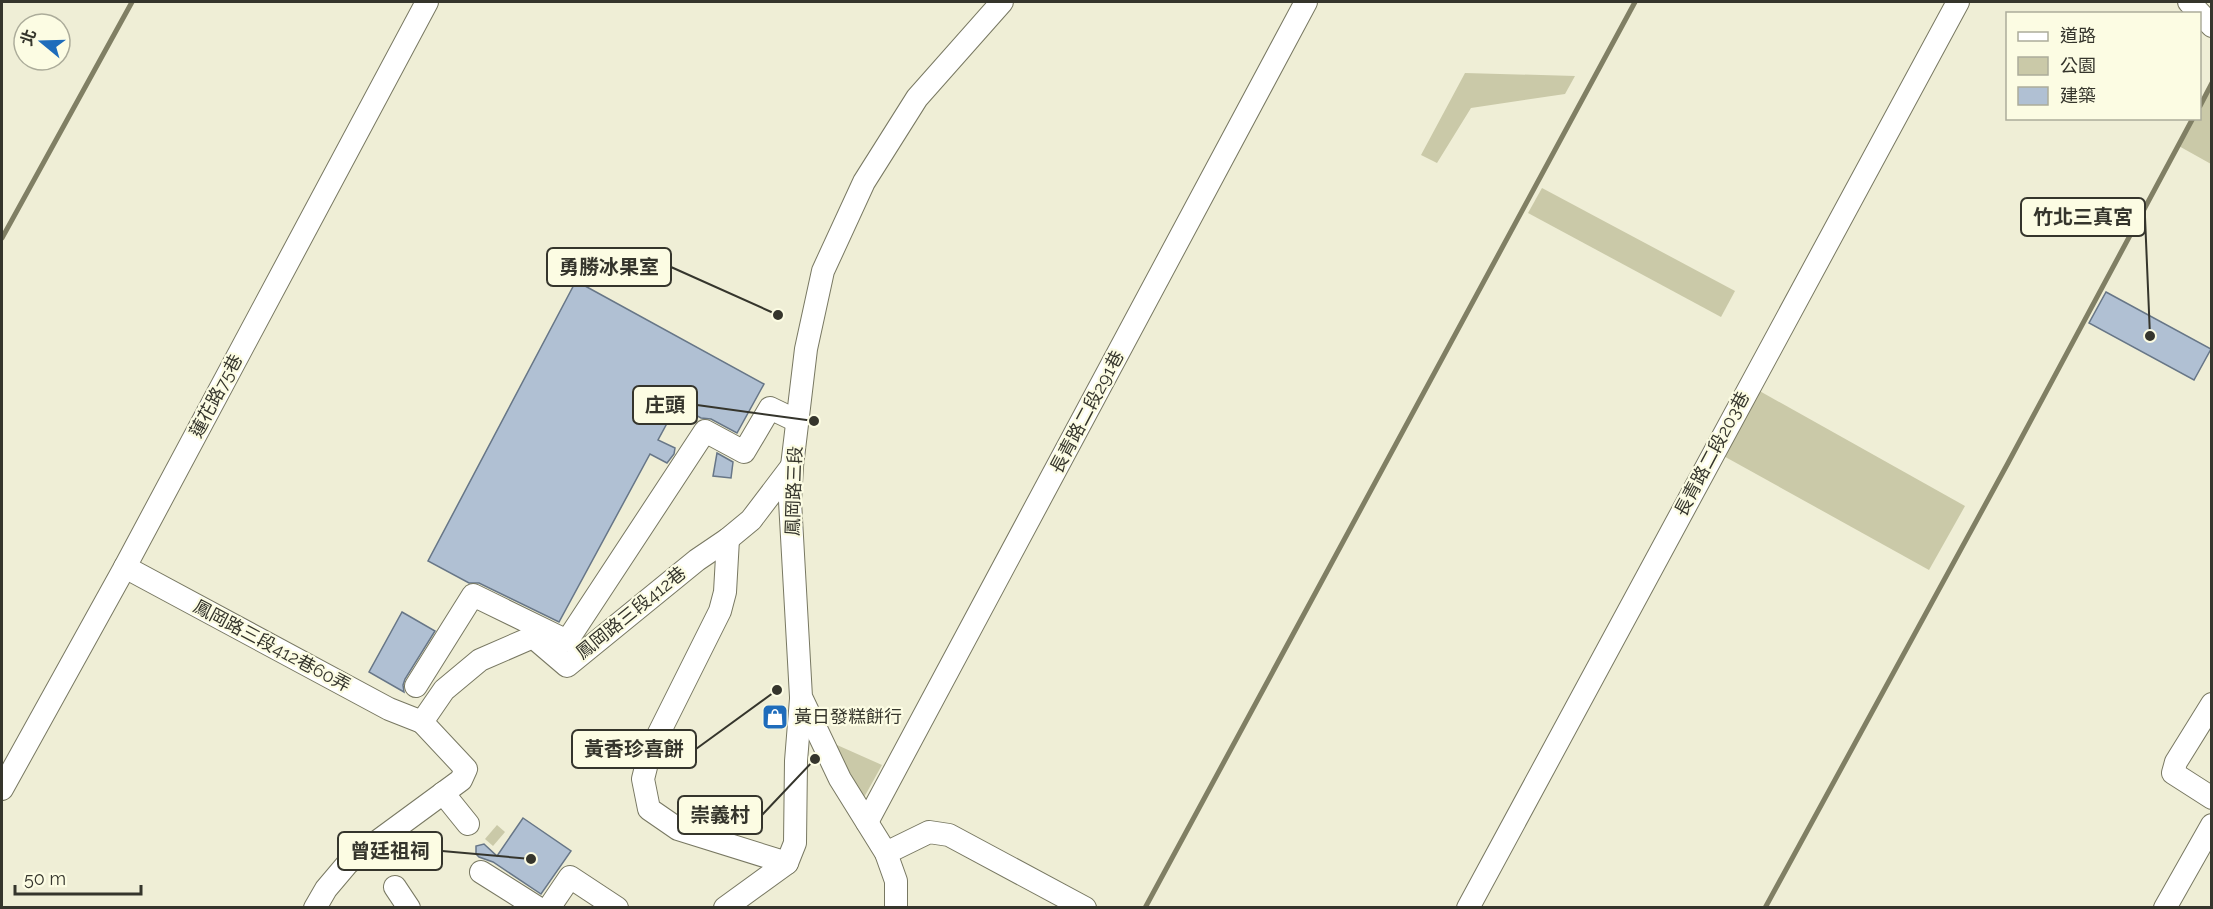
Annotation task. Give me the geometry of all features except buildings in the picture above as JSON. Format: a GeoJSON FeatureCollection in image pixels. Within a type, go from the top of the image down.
{"type":"FeatureCollection","features":[{"type":"Feature","properties":{"kind":"street","name":"蓮花路75巷"},"geometry":{"type":"LineString","coordinates":[[2,789],[428,2]]}},
{"type":"Feature","properties":{"kind":"street","name":"鳳岡路三段"},"geometry":{"type":"LineString","coordinates":[[896,908],[896,881],[886,853],[840,779],[801,697],[790,501],[797,421],[806,348],[823,271],[864,182],[917,98],[1002,2]]}},
{"type":"Feature","properties":{"kind":"street","name":"長青路二段291巷"},"geometry":{"type":"LineString","coordinates":[[867,822],[1306,2]]}},
{"type":"Feature","properties":{"kind":"street","name":"長青路二段203巷"},"geometry":{"type":"LineString","coordinates":[[1468,908],[1958,2]]}},
{"type":"Feature","properties":{"kind":"street"},"geometry":{"type":"LineString","coordinates":[[416,686],[473,595],[567,641],[705,431],[744,452],[770,408],[797,421]]}},
{"type":"Feature","properties":{"kind":"street","name":"鳳岡路三段412巷"},"geometry":{"type":"LineString","coordinates":[[422,722],[444,690],[480,660],[533,637],[567,666],[697,560],[751,520],[792,466]]}},
{"type":"Feature","properties":{"kind":"street"},"geometry":{"type":"LineString","coordinates":[[728,539],[725,592],[720,610],[650,750],[644,779],[649,809],[678,829],[786,863]]}},
{"type":"Feature","properties":{"kind":"street","name":"鳳岡路三段412巷60弄"},"geometry":{"type":"LineString","coordinates":[[124,567],[389,709],[422,722]]}},
{"type":"Feature","properties":{"kind":"street"},"geometry":{"type":"LineString","coordinates":[[725,908],[786,863],[795,843],[796,761],[801,697]]}},
{"type":"Feature","properties":{"kind":"street"},"geometry":{"type":"LineString","coordinates":[[2211,704],[2176,762],[2173,773],[2211,798]]}},
{"type":"Feature","properties":{"kind":"street"},"geometry":{"type":"LineString","coordinates":[[315,908],[326,889],[348,863],[461,780],[466,770],[422,722]]}},
{"type":"Feature","properties":{"kind":"street"},"geometry":{"type":"LineString","coordinates":[[443,793],[468,824]]}},
{"type":"Feature","properties":{"kind":"street"},"geometry":{"type":"LineString","coordinates":[[2165,908],[2211,825]]}},
{"type":"Feature","properties":{"kind":"street"},"geometry":{"type":"LineString","coordinates":[[886,853],[929,832],[949,835],[1085,908]]}},
{"type":"Feature","properties":{"kind":"street"},"geometry":{"type":"LineString","coordinates":[[481,873],[538,908]]}},
{"type":"Feature","properties":{"kind":"street"},"geometry":{"type":"LineString","coordinates":[[549,908],[570,877],[617,908]]}},
{"type":"Feature","properties":{"kind":"street"},"geometry":{"type":"LineString","coordinates":[[395,887],[409,908]]}},
{"type":"Feature","properties":{"kind":"green space"},"geometry":{"type":"Polygon","coordinates":[[[1465,73],[1575,76],[1565,94],[1471,108],[1437,163],[1421,155],[1465,73]]]}},
{"type":"Feature","properties":{"kind":"green space"},"geometry":{"type":"Polygon","coordinates":[[[2211,88],[2211,164],[2177,145],[2192,120],[2201,120],[2201,106],[2211,88]]]}},
{"type":"Feature","properties":{"kind":"green space"},"geometry":{"type":"Polygon","coordinates":[[[1542,188],[1735,291],[1721,317],[1528,213],[1542,188]]]}},
{"type":"Feature","properties":{"kind":"green space"},"geometry":{"type":"Polygon","coordinates":[[[1756,389],[1965,506],[1929,570],[1720,454],[1756,389]]]}},
{"type":"Feature","properties":{"kind":"green space"},"geometry":{"type":"Polygon","coordinates":[[[828,741],[882,765],[862,801],[828,741]]]}},
{"type":"Feature","properties":{"kind":"green space"},"geometry":{"type":"Polygon","coordinates":[[[497,825],[505,832],[493,846],[485,839],[497,825]]]}},
{"type":"Feature","properties":{"kind":"waterway"},"geometry":{"type":"LineString","coordinates":[[2,238],[132,2]]}},
{"type":"Feature","properties":{"kind":"waterway"},"geometry":{"type":"LineString","coordinates":[[1145,908],[1635,2]]}},
{"type":"Feature","properties":{"kind":"waterway"},"geometry":{"type":"LineString","coordinates":[[2201,104],[2212,83]]}},
{"type":"Feature","properties":{"kind":"waterway"},"geometry":{"type":"LineString","coordinates":[[1765,908],[2192,120]]}},
{"type":"Feature","properties":{"kind":"place","name":"勇勝冰果室"},"geometry":{"type":"Point","coordinates":[778,315]}},
{"type":"Feature","properties":{"kind":"place","name":"竹北三真宮"},"geometry":{"type":"Point","coordinates":[2150,336]}},
{"type":"Feature","properties":{"kind":"place","name":"庄頭"},"geometry":{"type":"Point","coordinates":[814,421]}},
{"type":"Feature","properties":{"kind":"place","name":"黃香珍喜餅"},"geometry":{"type":"Point","coordinates":[777,690]}},
{"type":"Feature","properties":{"kind":"place","name":"黃日發糕餅行"},"geometry":{"type":"Point","coordinates":[775,717]}},
{"type":"Feature","properties":{"kind":"place","name":"崇義村"},"geometry":{"type":"Point","coordinates":[815,759]}},
{"type":"Feature","properties":{"kind":"place","name":"曾廷祖祠"},"geometry":{"type":"Point","coordinates":[531,859]}}]}
